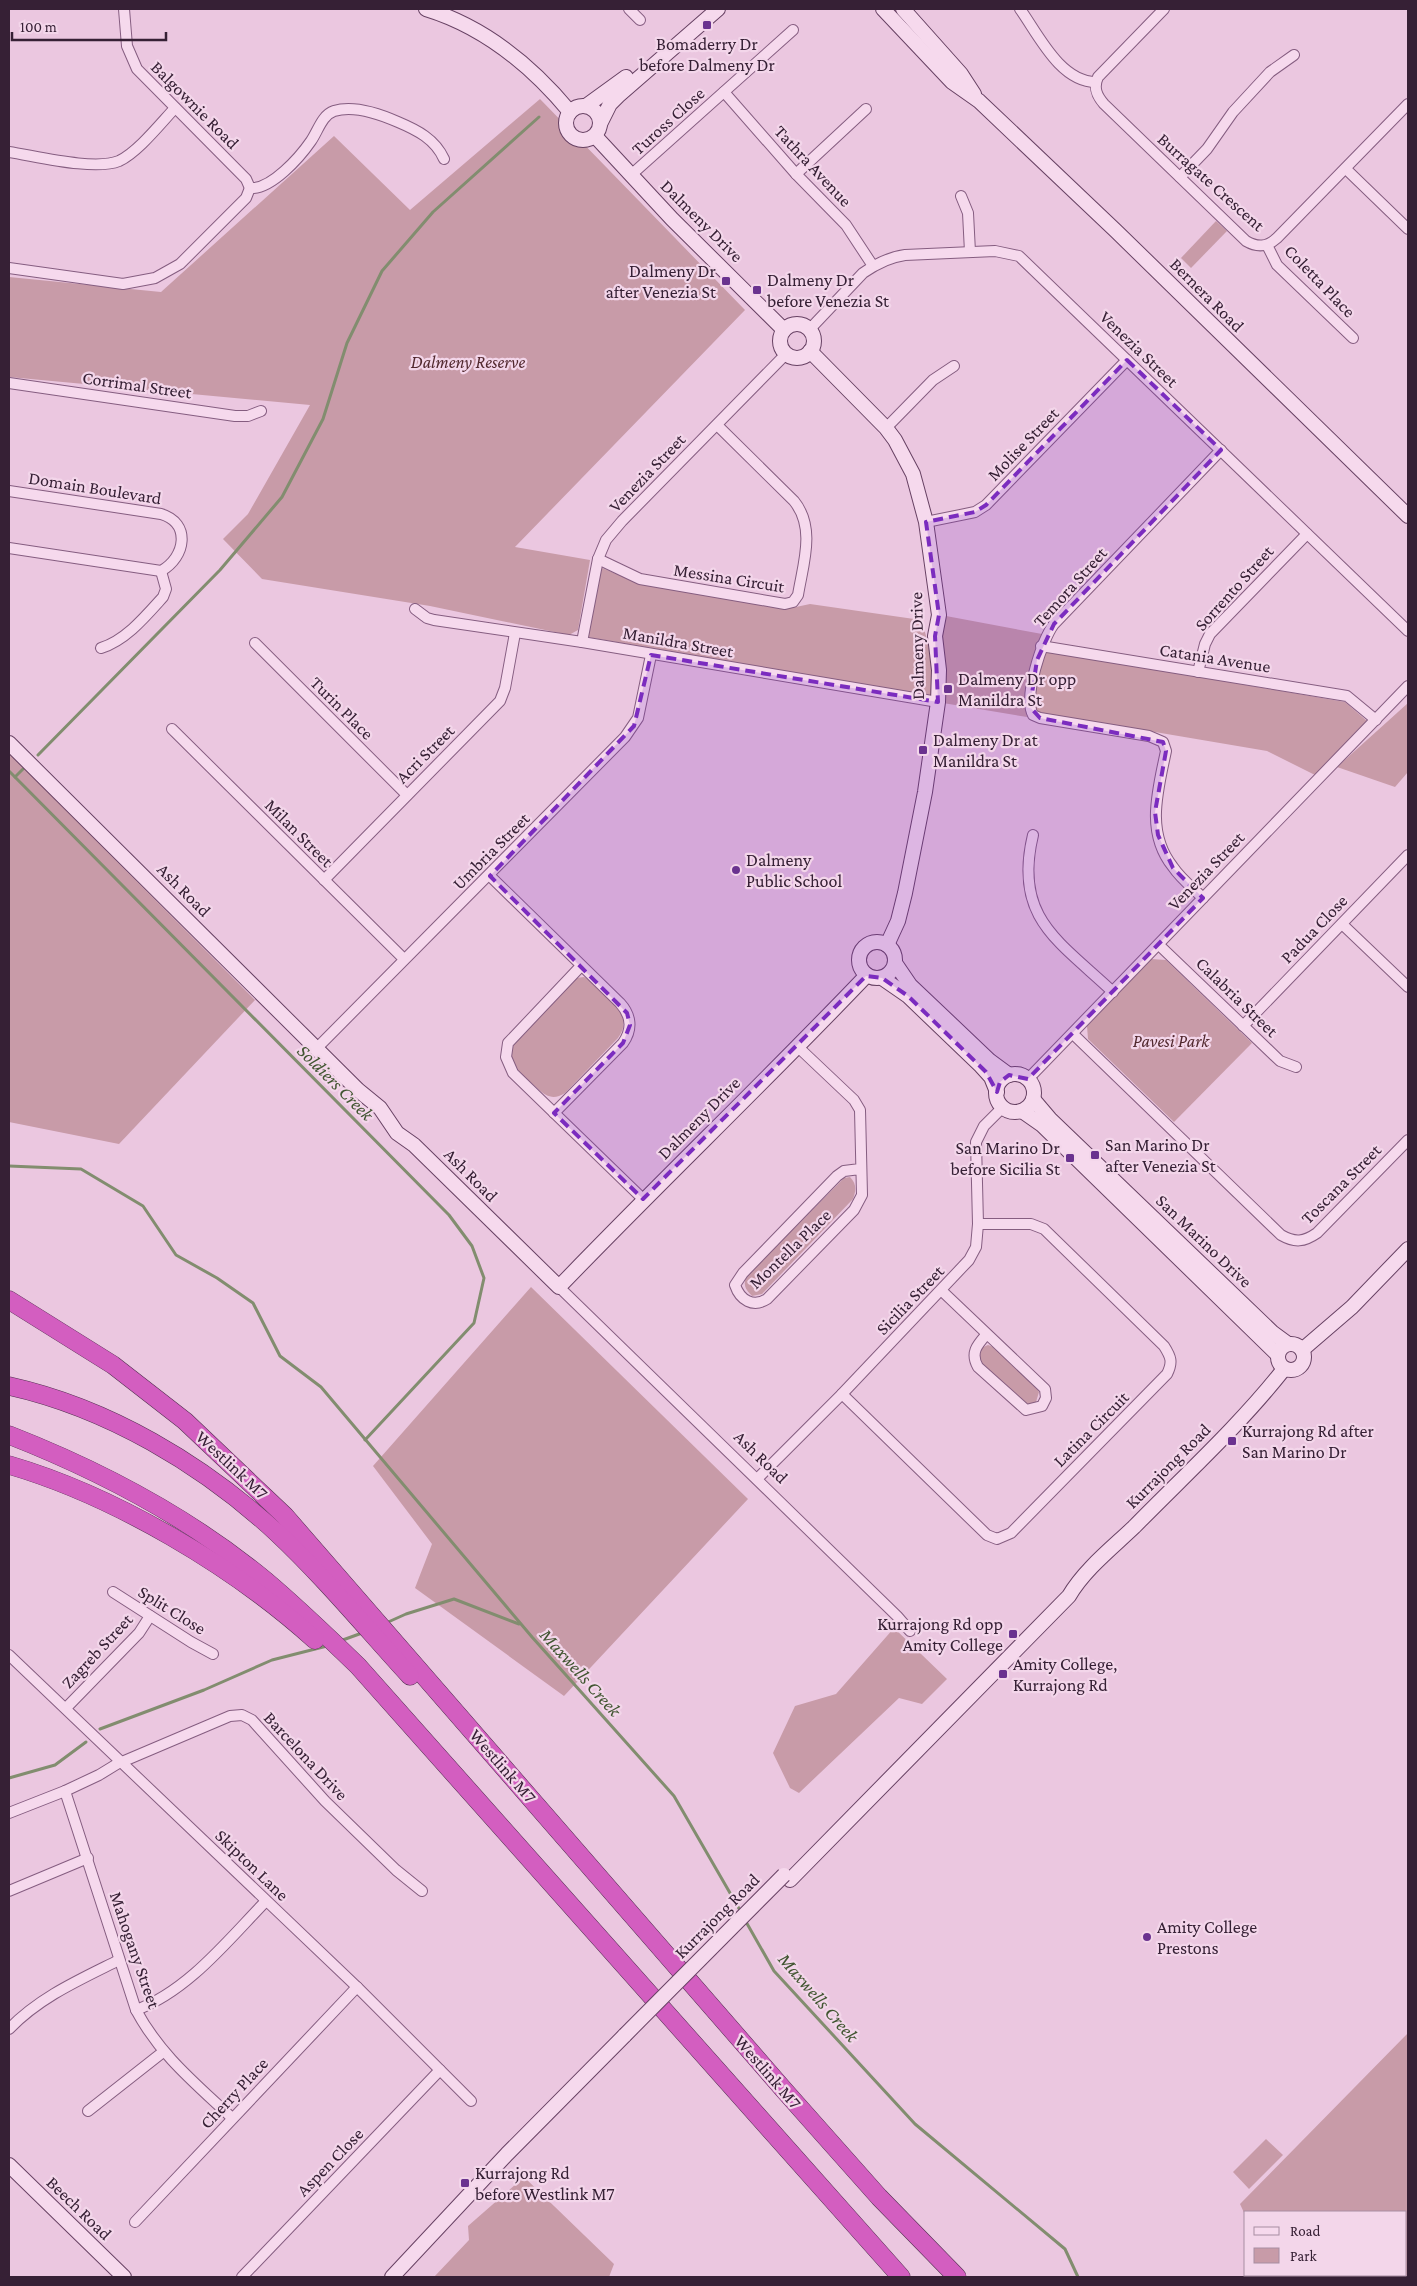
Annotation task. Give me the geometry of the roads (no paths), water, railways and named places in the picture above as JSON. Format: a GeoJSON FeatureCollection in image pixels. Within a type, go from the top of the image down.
{"type":"FeatureCollection","features":[{"type":"Feature","properties":{"kind":"highway","name":"Westlink M7"},"geometry":{"type":"LineString","coordinates":[[9,1300],[113,1365],[185,1421],[286,1516],[349,1599],[632,1921],[644,1931],[880,2197],[957,2277]]}},
{"type":"Feature","properties":{"kind":"highway"},"geometry":{"type":"LineString","coordinates":[[9,1386],[60,1401],[120,1427],[163,1449],[202,1473],[243,1504],[349,1599]]}},
{"type":"Feature","properties":{"kind":"highway"},"geometry":{"type":"LineString","coordinates":[[9,1435],[92,1471],[178,1518],[265,1580],[301,1619]]}},
{"type":"Feature","properties":{"kind":"highway"},"geometry":{"type":"LineString","coordinates":[[9,1465],[67,1486],[123,1511],[216,1565],[301,1619]]}},
{"type":"Feature","properties":{"kind":"highway","name":"Westlink M7"},"geometry":{"type":"LineString","coordinates":[[301,1619],[355,1669],[584,1928],[638,1981],[901,2277]]}},
{"type":"Feature","properties":{"kind":"street","name":"Balgownie Road"},"geometry":{"type":"LineString","coordinates":[[124,9],[127,46],[132,61],[142,75],[246,179],[250,188]]}},
{"type":"Feature","properties":{"kind":"street"},"geometry":{"type":"LineString","coordinates":[[426,9],[453,18],[494,40],[529,68],[570,112]]}},
{"type":"Feature","properties":{"kind":"street"},"geometry":{"type":"LineString","coordinates":[[629,9],[640,20]]}},
{"type":"Feature","properties":{"kind":"street"},"geometry":{"type":"LineString","coordinates":[[704,9],[619,84],[586,106],[579,106],[570,112],[566,118],[566,125],[570,135],[583,140],[597,130],[610,104],[718,9]]}},
{"type":"Feature","properties":{"kind":"street","name":"Bernera Road"},"geometry":{"type":"LineString","coordinates":[[883,9],[952,82],[979,101],[1408,516]]}},
{"type":"Feature","properties":{"kind":"street","name":"Bernera Road"},"geometry":{"type":"LineString","coordinates":[[903,9],[960,74],[979,101]]}},
{"type":"Feature","properties":{"kind":"street"},"geometry":{"type":"LineString","coordinates":[[1020,9],[1042,43],[1067,70],[1080,80],[1096,82],[1164,9]]}},
{"type":"Feature","properties":{"kind":"street","name":"Tuross Close"},"geometry":{"type":"LineString","coordinates":[[631,176],[793,30]]}},
{"type":"Feature","properties":{"kind":"street"},"geometry":{"type":"LineString","coordinates":[[1180,177],[1207,149],[1229,116],[1250,93],[1270,72],[1294,55]]}},
{"type":"Feature","properties":{"kind":"street","name":"Burragate Crescent"},"geometry":{"type":"LineString","coordinates":[[1096,82],[1097,94],[1104,104],[1246,241],[1258,246],[1267,245],[1282,234],[1408,104]]}},
{"type":"Feature","properties":{"kind":"street","name":"Tathra Avenue"},"geometry":{"type":"LineString","coordinates":[[724,92],[796,174],[846,225],[873,266]]}},
{"type":"Feature","properties":{"kind":"street"},"geometry":{"type":"LineString","coordinates":[[586,106],[598,114],[597,130]]}},
{"type":"Feature","properties":{"kind":"street"},"geometry":{"type":"LineString","coordinates":[[9,152],[95,165],[111,163],[120,160],[133,151],[175,108]]}},
{"type":"Feature","properties":{"kind":"street"},"geometry":{"type":"LineString","coordinates":[[796,174],[866,109]]}},
{"type":"Feature","properties":{"kind":"street"},"geometry":{"type":"LineString","coordinates":[[9,268],[123,284],[155,278],[180,264],[246,198],[250,188],[257,189],[271,182],[303,152],[329,114],[341,110],[373,114],[413,128],[433,142],[444,159]]}},
{"type":"Feature","properties":{"kind":"street","name":"Dalmeny Drive"},"geometry":{"type":"LineString","coordinates":[[597,130],[631,176],[784,330]]}},
{"type":"Feature","properties":{"kind":"street"},"geometry":{"type":"LineString","coordinates":[[1346,169],[1408,229]]}},
{"type":"Feature","properties":{"kind":"street"},"geometry":{"type":"LineString","coordinates":[[961,196],[969,218],[970,252]]}},
{"type":"Feature","properties":{"kind":"street","name":"Coletta Place"},"geometry":{"type":"LineString","coordinates":[[1267,245],[1277,265],[1353,338]]}},
{"type":"Feature","properties":{"kind":"street","name":"Venezia Street"},"geometry":{"type":"LineString","coordinates":[[809,330],[848,288],[873,266],[899,256],[970,252],[1002,252],[1019,256],[1408,631]]}},
{"type":"Feature","properties":{"kind":"street"},"geometry":{"type":"LineString","coordinates":[[796,325],[809,330],[813,338],[810,351],[799,358],[786,354],[780,343],[784,330],[796,325]]}},
{"type":"Feature","properties":{"kind":"street","name":"Dalmeny Drive"},"geometry":{"type":"LineString","coordinates":[[810,351],[886,428],[904,454],[913,474],[926,522],[939,615],[935,642],[939,670],[938,702],[925,792],[906,893],[898,921],[887,944]]}},
{"type":"Feature","properties":{"kind":"street","name":"Venezia Street"},"geometry":{"type":"LineString","coordinates":[[582,642],[598,559],[606,540],[622,521],[786,354]]}},
{"type":"Feature","properties":{"kind":"street","name":"Molise Street"},"geometry":{"type":"LineString","coordinates":[[926,522],[975,512],[986,505],[1127,360]]}},
{"type":"Feature","properties":{"kind":"street"},"geometry":{"type":"LineString","coordinates":[[886,428],[933,380],[954,366]]}},
{"type":"Feature","properties":{"kind":"street","name":"Corrimal Street"},"geometry":{"type":"LineString","coordinates":[[9,383],[235,416],[248,416],[261,411]]}},
{"type":"Feature","properties":{"kind":"street","name":"Messina Circuit"},"geometry":{"type":"LineString","coordinates":[[598,559],[645,581],[785,604],[793,602],[798,595],[807,538],[802,512],[794,501],[716,425]]}},
{"type":"Feature","properties":{"kind":"street","name":"Temora Street"},"geometry":{"type":"LineString","coordinates":[[1203,898],[1173,868],[1163,852],[1158,836],[1155,812],[1166,751],[1165,745],[1160,740],[1149,736],[1040,718],[1033,715],[1030,702],[1037,660],[1048,632],[1059,618],[1221,450]]}},
{"type":"Feature","properties":{"kind":"street","name":"Domain Boulevard"},"geometry":{"type":"LineString","coordinates":[[9,491],[161,514],[172,518],[181,529],[180,550],[174,560],[161,571]]}},
{"type":"Feature","properties":{"kind":"street","name":"Sorrento Street"},"geometry":{"type":"LineString","coordinates":[[1198,672],[1205,644],[1210,634],[1307,534]]}},
{"type":"Feature","properties":{"kind":"street"},"geometry":{"type":"LineString","coordinates":[[9,548],[161,571],[166,589],[163,597],[124,637],[113,644],[100,648]]}},
{"type":"Feature","properties":{"kind":"street","name":"Manildra Street"},"geometry":{"type":"LineString","coordinates":[[415,609],[427,618],[434,620],[582,642],[938,702]]}},
{"type":"Feature","properties":{"kind":"street","name":"Acri Street"},"geometry":{"type":"LineString","coordinates":[[324,880],[500,701],[505,688],[515,633]]}},
{"type":"Feature","properties":{"kind":"street","name":"Turin Place"},"geometry":{"type":"LineString","coordinates":[[254,643],[407,795]]}},
{"type":"Feature","properties":{"kind":"street","name":"Catania Avenue"},"geometry":{"type":"LineString","coordinates":[[1041,646],[1347,696],[1376,720]]}},
{"type":"Feature","properties":{"kind":"street","name":"Umbria Street"},"geometry":{"type":"LineString","coordinates":[[317,1048],[404,959],[490,876],[634,726],[638,718],[652,655]]}},
{"type":"Feature","properties":{"kind":"street","name":"Venezia Street"},"geometry":{"type":"LineString","coordinates":[[1028,1079],[1408,686]]}},
{"type":"Feature","properties":{"kind":"street","name":"Milan Street"},"geometry":{"type":"LineString","coordinates":[[172,729],[404,959]]}},
{"type":"Feature","properties":{"kind":"street","name":"Ash Road"},"geometry":{"type":"LineString","coordinates":[[9,743],[358,1090],[380,1108],[397,1133],[414,1145],[897,1616],[910,1632]]}},
{"type":"Feature","properties":{"kind":"street"},"geometry":{"type":"LineString","coordinates":[[1033,835],[1027,864],[1027,879],[1030,898],[1039,917],[1051,933],[1113,992]]}},
{"type":"Feature","properties":{"kind":"street","name":"Padua Close"},"geometry":{"type":"LineString","coordinates":[[1243,1026],[1408,855]]}},
{"type":"Feature","properties":{"kind":"street"},"geometry":{"type":"LineString","coordinates":[[490,876],[625,1008],[630,1020],[629,1031],[623,1043],[554,1113]]}},
{"type":"Feature","properties":{"kind":"street"},"geometry":{"type":"LineString","coordinates":[[1342,924],[1408,987]]}},
{"type":"Feature","properties":{"kind":"street"},"geometry":{"type":"LineString","coordinates":[[997,1092],[1000,1082],[1009,1075],[1019,1074],[1028,1079],[1033,1086],[1033,1099],[1029,1106],[1022,1111],[1012,1111],[1003,1107],[999,1103],[997,1092],[990,1077],[981,1066],[908,996],[882,978],[867,975],[860,966],[862,950],[871,943],[882,942],[887,944],[895,954],[896,963],[910,985],[990,1061],[1009,1075]]}},
{"type":"Feature","properties":{"kind":"street","name":"Calabria Street"},"geometry":{"type":"LineString","coordinates":[[1159,945],[1280,1060],[1296,1067]]}},
{"type":"Feature","properties":{"kind":"street"},"geometry":{"type":"LineString","coordinates":[[882,978],[891,972],[896,963]]}},
{"type":"Feature","properties":{"kind":"street"},"geometry":{"type":"LineString","coordinates":[[581,966],[512,1036],[506,1052],[507,1063],[513,1073],[643,1199]]}},
{"type":"Feature","properties":{"kind":"street","name":"Dalmeny Drive"},"geometry":{"type":"LineString","coordinates":[[559,1288],[643,1199],[798,1047],[867,975]]}},
{"type":"Feature","properties":{"kind":"street","name":"Toscana Street"},"geometry":{"type":"LineString","coordinates":[[1073,1034],[1281,1235],[1293,1241],[1305,1240],[1317,1233],[1408,1140]]}},
{"type":"Feature","properties":{"kind":"street","name":"Montella Place"},"geometry":{"type":"LineString","coordinates":[[798,1047],[854,1100],[860,1110],[862,1195],[854,1210],[767,1299],[755,1304],[740,1296],[735,1285],[743,1273],[838,1176],[844,1172],[860,1169]]}},
{"type":"Feature","properties":{"kind":"street","name":"San Marino Drive"},"geometry":{"type":"LineString","coordinates":[[1033,1099],[1050,1119],[1273,1333],[1288,1344]]}},
{"type":"Feature","properties":{"kind":"street","name":"Sicilia Street"},"geometry":{"type":"LineString","coordinates":[[757,1479],[942,1291],[969,1260],[976,1247],[978,1224],[976,1142],[984,1126],[1003,1107]]}},
{"type":"Feature","properties":{"kind":"street","name":"San Marino Drive"},"geometry":{"type":"LineString","coordinates":[[1022,1111],[1042,1125],[1278,1355]]}},
{"type":"Feature","properties":{"kind":"street","name":"Latina Circuit"},"geometry":{"type":"LineString","coordinates":[[842,1394],[987,1535],[997,1539],[1012,1532],[1168,1374],[1171,1366],[1171,1357],[1164,1346],[1044,1229],[1031,1224],[978,1224]]}},
{"type":"Feature","properties":{"kind":"street"},"geometry":{"type":"LineString","coordinates":[[1302,1350],[1352,1307],[1408,1250]]}},
{"type":"Feature","properties":{"kind":"street"},"geometry":{"type":"LineString","coordinates":[[942,1291],[986,1335],[1045,1389],[1046,1398],[1042,1406],[1026,1410],[978,1366],[974,1359],[974,1352],[986,1335]]}},
{"type":"Feature","properties":{"kind":"street"},"geometry":{"type":"LineString","coordinates":[[1288,1344],[1296,1345],[1302,1350],[1304,1360],[1301,1366],[1291,1371],[1284,1369],[1280,1364],[1278,1355],[1282,1348],[1288,1344]]}},
{"type":"Feature","properties":{"kind":"street","name":"Kurrajong Road"},"geometry":{"type":"LineString","coordinates":[[401,2277],[628,2038],[1069,1596],[1074,1587],[1257,1404],[1284,1369]]}},
{"type":"Feature","properties":{"kind":"street","name":"Split Close"},"geometry":{"type":"LineString","coordinates":[[113,1592],[213,1654]]}},
{"type":"Feature","properties":{"kind":"street","name":"Zagreb Street"},"geometry":{"type":"LineString","coordinates":[[66,1708],[139,1633],[150,1616]]}},
{"type":"Feature","properties":{"kind":"street","name":"Skipton Lane"},"geometry":{"type":"LineString","coordinates":[[9,1655],[357,1988],[471,2101]]}},
{"type":"Feature","properties":{"kind":"street","name":"Barcelona Drive"},"geometry":{"type":"LineString","coordinates":[[9,1813],[65,1791],[122,1762],[230,1716],[242,1715],[252,1720],[325,1800],[389,1864],[422,1891]]}},
{"type":"Feature","properties":{"kind":"street","name":"Mahogany Street"},"geometry":{"type":"LineString","coordinates":[[65,1791],[136,2010],[151,2037],[163,2052],[232,2118]]}},
{"type":"Feature","properties":{"kind":"street"},"geometry":{"type":"LineString","coordinates":[[9,1891],[88,1858]]}},
{"type":"Feature","properties":{"kind":"street"},"geometry":{"type":"LineString","coordinates":[[136,2010],[157,2001],[190,1976],[214,1955],[266,1901]]}},
{"type":"Feature","properties":{"kind":"street"},"geometry":{"type":"LineString","coordinates":[[9,2029],[27,2012],[50,1995],[119,1960]]}},
{"type":"Feature","properties":{"kind":"street","name":"Cherry Place"},"geometry":{"type":"LineString","coordinates":[[135,2222],[357,1988]]}},
{"type":"Feature","properties":{"kind":"street","name":"Kurrajong Road"},"geometry":{"type":"LineString","coordinates":[[392,2277],[507,2154],[628,2038]]}},
{"type":"Feature","properties":{"kind":"street"},"geometry":{"type":"LineString","coordinates":[[88,2111],[163,2052]]}},
{"type":"Feature","properties":{"kind":"street","name":"Aspen Close"},"geometry":{"type":"LineString","coordinates":[[242,2277],[440,2070]]}},
{"type":"Feature","properties":{"kind":"street","name":"Beech Road"},"geometry":{"type":"LineString","coordinates":[[9,2165],[124,2277]]}},
{"type":"Feature","properties":{"kind":"waterway"},"geometry":{"type":"LineString","coordinates":[[38,755],[220,570],[282,497],[323,419],[347,343],[382,271],[433,212],[539,117]]}},
{"type":"Feature","properties":{"kind":"waterway"},"geometry":{"type":"LineString","coordinates":[[15,777],[23,769]]}},
{"type":"Feature","properties":{"kind":"waterway","name":"Soldiers Creek"},"geometry":{"type":"LineString","coordinates":[[9,771],[449,1215],[472,1246],[484,1278],[474,1323],[365,1440]]}},
{"type":"Feature","properties":{"kind":"waterway","name":"Maxwells Creek"},"geometry":{"type":"LineString","coordinates":[[9,1166],[81,1169],[143,1206],[176,1255],[217,1278],[253,1303],[280,1356],[321,1387],[532,1637],[674,1796],[741,1912]]}},
{"type":"Feature","properties":{"kind":"waterway"},"geometry":{"type":"LineString","coordinates":[[386,1623],[406,1614],[454,1599],[519,1624]]}},
{"type":"Feature","properties":{"kind":"waterway"},"geometry":{"type":"LineString","coordinates":[[340,1641],[362,1633]]}},
{"type":"Feature","properties":{"kind":"waterway"},"geometry":{"type":"LineString","coordinates":[[100,1729],[204,1690],[272,1660],[327,1646]]}},
{"type":"Feature","properties":{"kind":"waterway"},"geometry":{"type":"LineString","coordinates":[[9,1778],[55,1765],[86,1742]]}},
{"type":"Feature","properties":{"kind":"waterway","name":"Maxwells Creek"},"geometry":{"type":"LineString","coordinates":[[745,1920],[774,1971],[915,2124],[1065,2249],[1078,2277]]}},
{"type":"Feature","properties":{"kind":"place","name":"Bomaderry Dr before Dalmeny Dr"},"geometry":{"type":"Point","coordinates":[707,25]}},
{"type":"Feature","properties":{"kind":"place","name":"Dalmeny Dr after Venezia St"},"geometry":{"type":"Point","coordinates":[726,281]}},
{"type":"Feature","properties":{"kind":"place","name":"Dalmeny Dr before Venezia St"},"geometry":{"type":"Point","coordinates":[757,290]}},
{"type":"Feature","properties":{"kind":"place","name":"Dalmeny Dr opp Manildra St"},"geometry":{"type":"Point","coordinates":[948,689]}},
{"type":"Feature","properties":{"kind":"place","name":"Dalmeny Dr at Manildra St"},"geometry":{"type":"Point","coordinates":[923,750]}},
{"type":"Feature","properties":{"kind":"place","name":"Dalmeny Public School"},"geometry":{"type":"Point","coordinates":[736,870]}},
{"type":"Feature","properties":{"kind":"place","name":"San Marino Dr after Venezia St"},"geometry":{"type":"Point","coordinates":[1095,1155]}},
{"type":"Feature","properties":{"kind":"place","name":"San Marino Dr before Sicilia St"},"geometry":{"type":"Point","coordinates":[1070,1158]}},
{"type":"Feature","properties":{"kind":"place","name":"Kurrajong Rd after San Marino Dr"},"geometry":{"type":"Point","coordinates":[1232,1441]}},
{"type":"Feature","properties":{"kind":"place","name":"Kurrajong Rd opp Amity College"},"geometry":{"type":"Point","coordinates":[1013,1634]}},
{"type":"Feature","properties":{"kind":"place","name":"Amity College, Kurrajong Rd"},"geometry":{"type":"Point","coordinates":[1003,1674]}},
{"type":"Feature","properties":{"kind":"place","name":"Amity College Prestons"},"geometry":{"type":"Point","coordinates":[1147,1937]}},
{"type":"Feature","properties":{"kind":"place","name":"Kurrajong Rd before Westlink M7"},"geometry":{"type":"Point","coordinates":[465,2183]}},
{"type":"Feature","properties":{"kind":"park label","name":"Dalmeny Reserve"},"geometry":{"type":"Point","coordinates":[468,362]}},
{"type":"Feature","properties":{"kind":"park label","name":"Pavesi Park"},"geometry":{"type":"Point","coordinates":[1171,1041]}}]}
